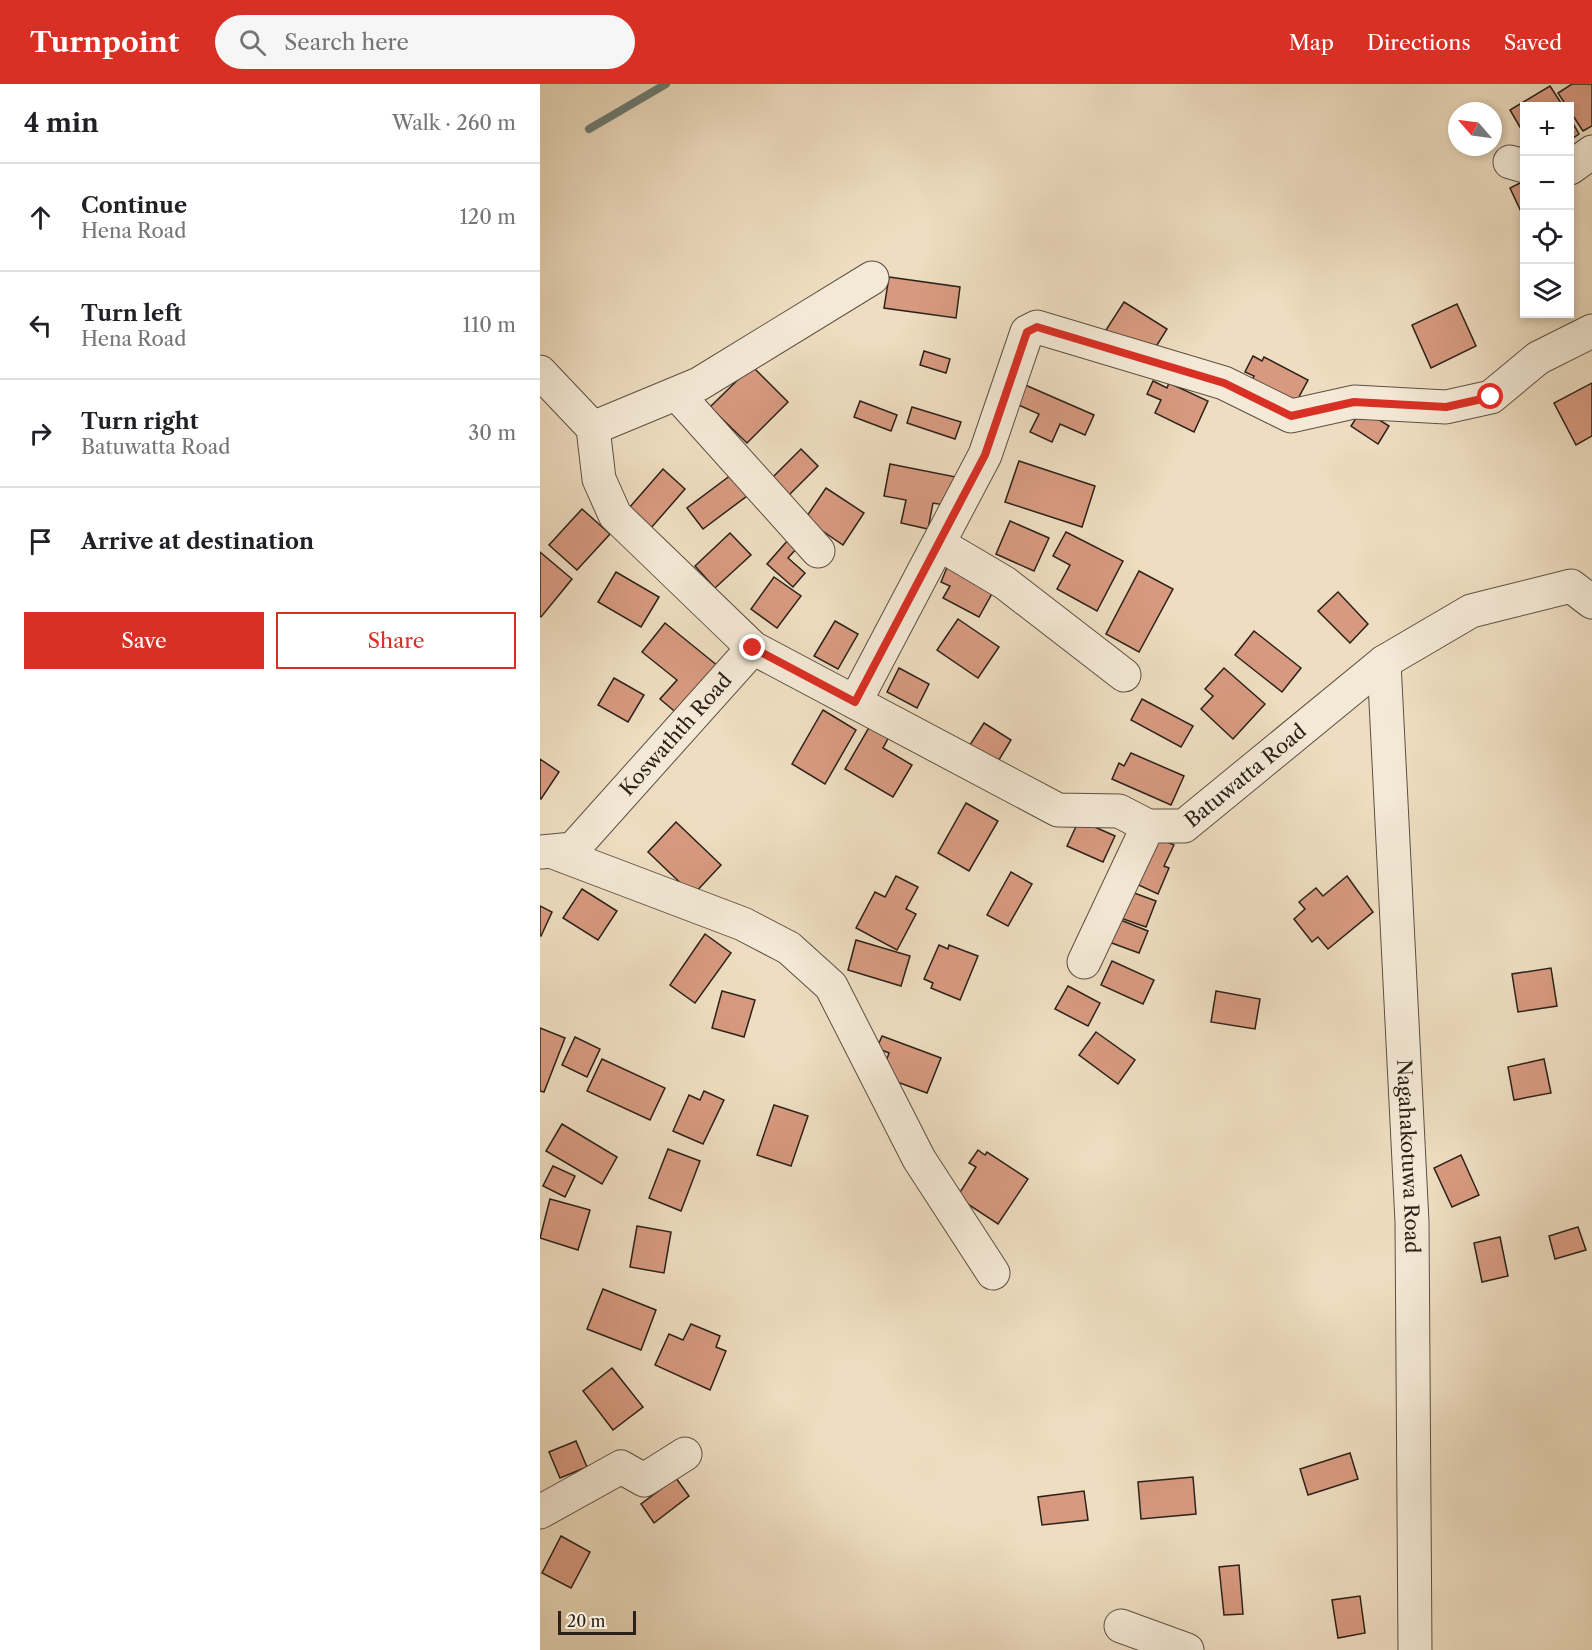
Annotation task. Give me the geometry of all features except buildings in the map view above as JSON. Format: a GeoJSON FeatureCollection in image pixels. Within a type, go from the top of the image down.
{"type":"FeatureCollection","features":[{"type":"Feature","properties":{"kind":"street"},"geometry":{"type":"LineString","coordinates":[[1574,165],[1592,152]]}},
{"type":"Feature","properties":{"kind":"street"},"geometry":{"type":"LineString","coordinates":[[593,428],[699,384],[872,278]]}},
{"type":"Feature","properties":{"kind":"street"},"geometry":{"type":"LineString","coordinates":[[855,702],[985,455],[1027,332],[1037,327],[1224,383],[1291,416],[1354,402],[1446,407],[1491,397],[1538,358],[1592,331]]}},
{"type":"Feature","properties":{"kind":"street"},"geometry":{"type":"LineString","coordinates":[[540,372],[593,428],[599,479],[615,515],[753,648]]}},
{"type":"Feature","properties":{"kind":"street"},"geometry":{"type":"LineString","coordinates":[[677,394],[818,551]]}},
{"type":"Feature","properties":{"kind":"street"},"geometry":{"type":"LineString","coordinates":[[939,544],[1005,583],[1124,675]]}},
{"type":"Feature","properties":{"kind":"street","name":"Batuwatta Road"},"geometry":{"type":"LineString","coordinates":[[753,648],[1058,810],[1119,812],[1148,826],[1184,826],[1384,662],[1470,611],[1571,586],[1592,602]]}},
{"type":"Feature","properties":{"kind":"street","name":"Koswathth Road"},"geometry":{"type":"LineString","coordinates":[[546,852],[573,849],[753,648]]}},
{"type":"Feature","properties":{"kind":"street","name":"Nagahakotuwa Road"},"geometry":{"type":"LineString","coordinates":[[1384,662],[1412,1222],[1415,1650]]}},
{"type":"Feature","properties":{"kind":"street"},"geometry":{"type":"LineString","coordinates":[[1084,962],[1148,826]]}},
{"type":"Feature","properties":{"kind":"street"},"geometry":{"type":"LineString","coordinates":[[546,852],[743,924],[789,948],[831,986],[919,1159],[993,1273]]}},
{"type":"Feature","properties":{"kind":"street"},"geometry":{"type":"LineString","coordinates":[[540,1512],[621,1467],[644,1480],[685,1454]]}},
{"type":"Feature","properties":{"kind":"street"},"geometry":{"type":"LineString","coordinates":[[1121,1626],[1186,1650]]}},
{"type":"Feature","properties":{"kind":"waterway"},"geometry":{"type":"LineString","coordinates":[[589,129],[666,84]]}},
{"type":"Feature","properties":{"kind":"route"},"geometry":{"type":"LineString","coordinates":[[753,648],[855,702],[985,455],[1027,332],[1037,327],[1224,383],[1291,416],[1354,402],[1446,407],[1491,397]]}}]}
